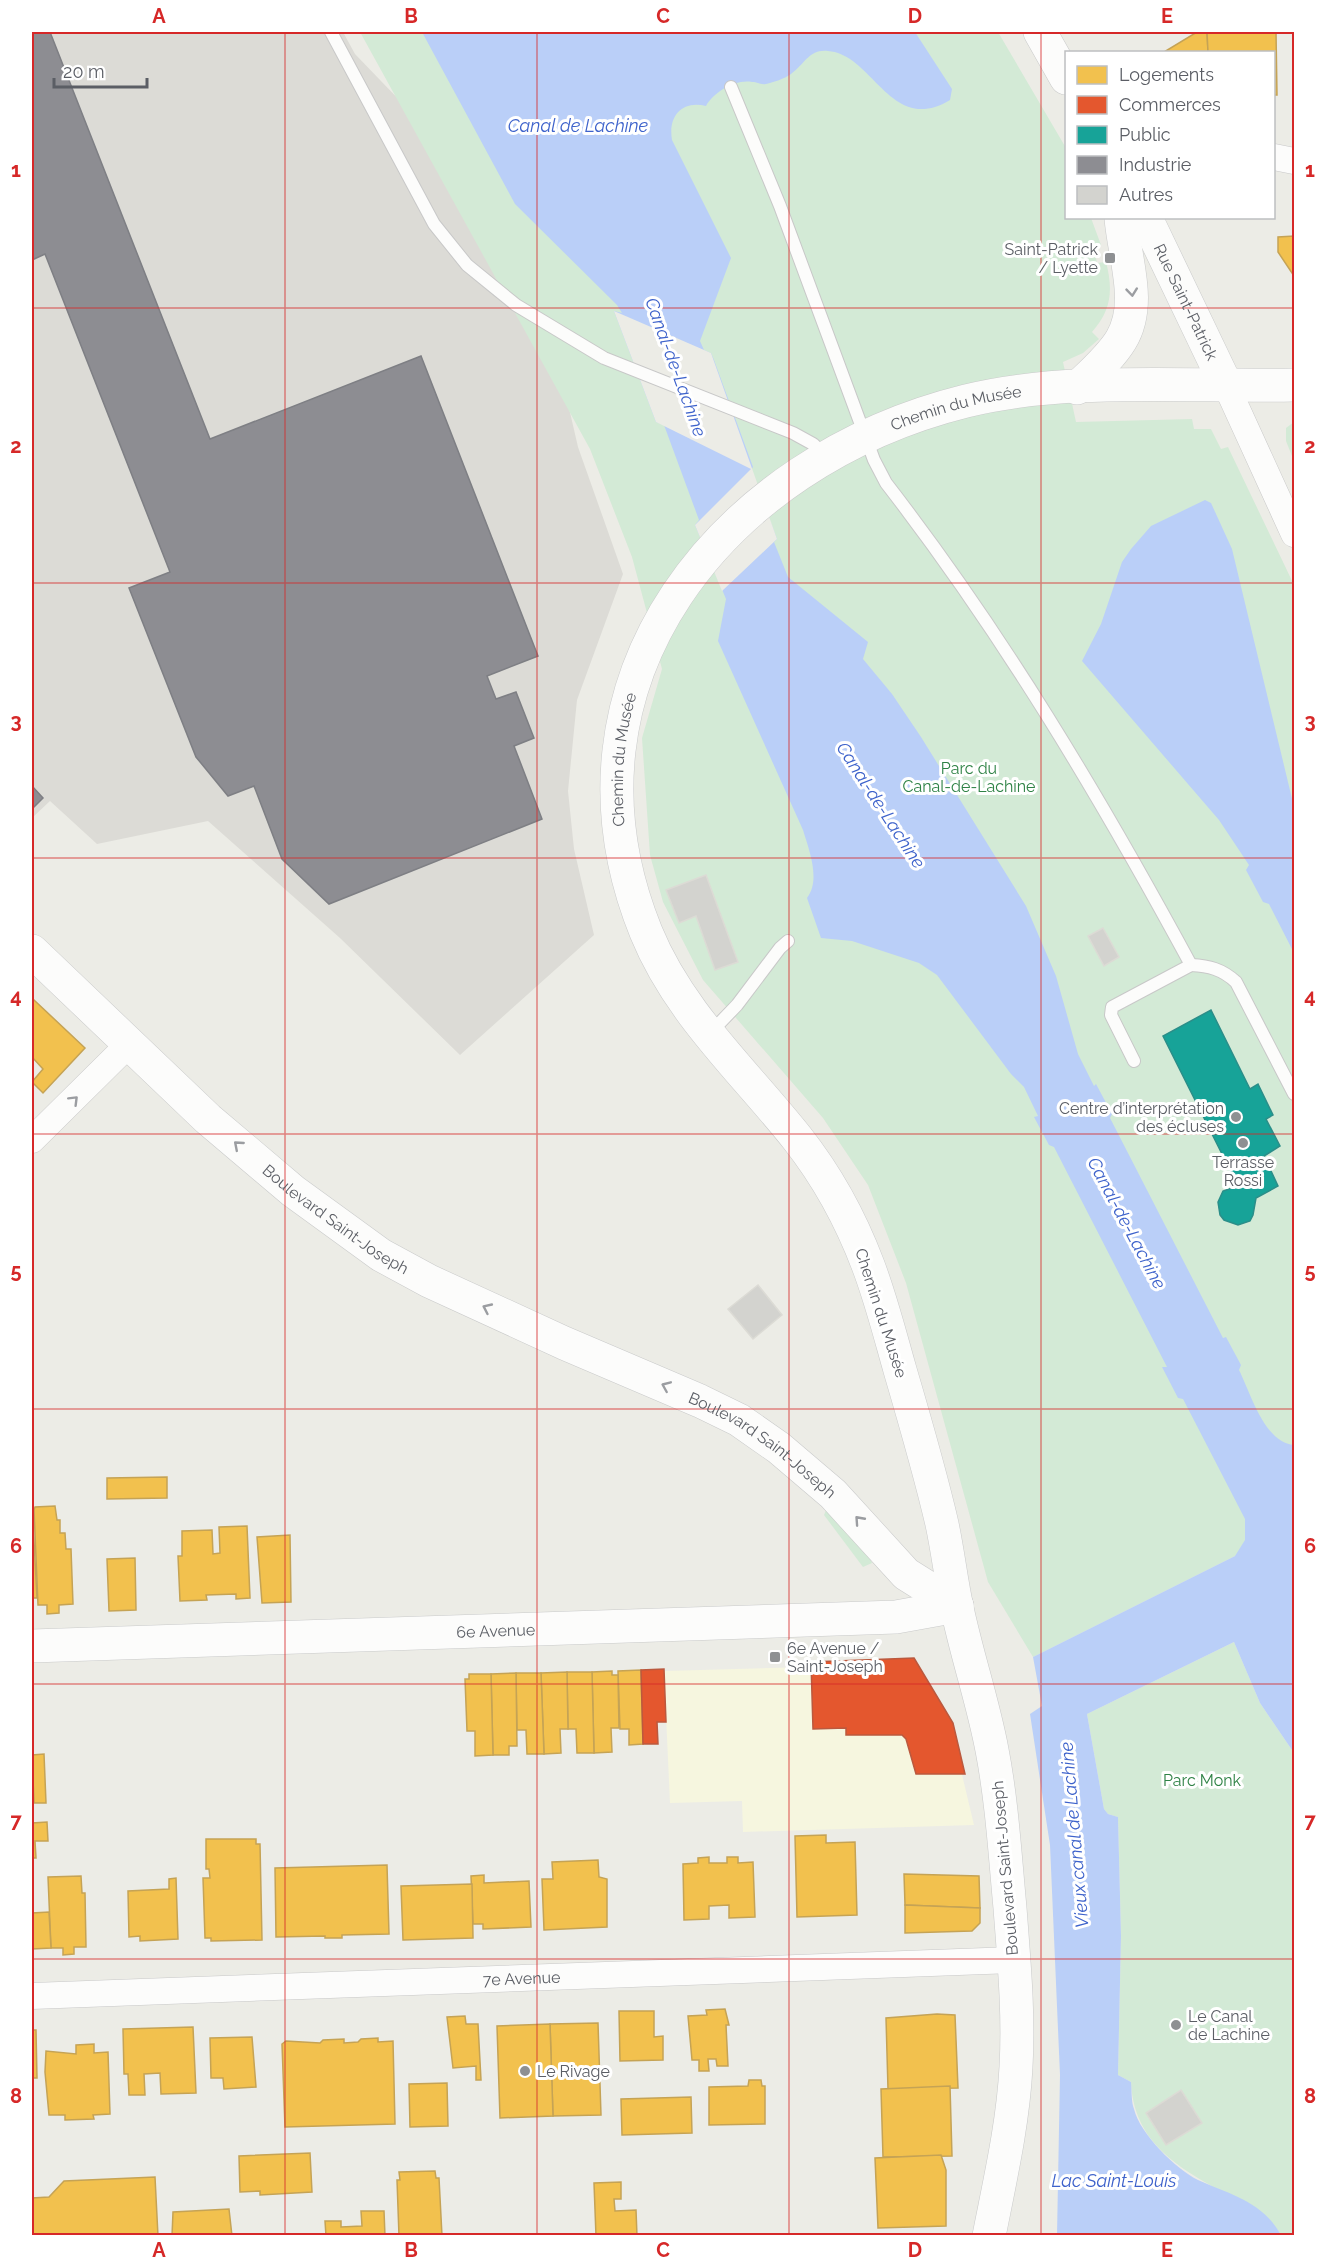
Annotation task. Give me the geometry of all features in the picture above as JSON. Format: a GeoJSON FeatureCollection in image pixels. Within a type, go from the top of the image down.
{"type":"FeatureCollection","features":[{"type":"Feature","properties":{"kind":"street"},"geometry":{"type":"LineString","coordinates":[[1040,32],[1068,51]]}},
{"type":"Feature","properties":{"kind":"street"},"geometry":{"type":"LineString","coordinates":[[1040,32],[1065,76]]}},
{"type":"Feature","properties":{"kind":"street"},"geometry":{"type":"LineString","coordinates":[[1275,157],[1294,161]]}},
{"type":"Feature","properties":{"kind":"street"},"geometry":{"type":"LineString","coordinates":[[1077,388],[1110,355],[1128,326],[1133,302],[1121,219]]}},
{"type":"Feature","properties":{"kind":"street","name":"Rue Saint-Patrick"},"geometry":{"type":"LineString","coordinates":[[1146,219],[1226,385]]}},
{"type":"Feature","properties":{"kind":"street"},"geometry":{"type":"LineString","coordinates":[[1226,385],[1294,534]]}},
{"type":"Feature","properties":{"kind":"street","name":"Chemin du Musée"},"geometry":{"type":"LineString","coordinates":[[957,1606],[943,1531],[926,1461],[882,1307],[860,1244],[833,1192],[800,1142],[708,1035],[669,978],[639,913],[623,846],[618,776],[626,710],[648,644],[677,591],[706,555],[762,501],[827,457],[864,438],[903,421],[968,400],[1023,392],[1077,388],[1294,385]]}},
{"type":"Feature","properties":{"kind":"street","name":"Boulevard Saint-Joseph"},"geometry":{"type":"LineString","coordinates":[[32,951],[128,1045],[261,1165],[381,1255],[429,1281],[564,1343],[725,1412],[754,1430],[810,1473],[849,1509],[906,1574],[957,1606],[997,1778],[1017,2010],[1012,2113],[989,2235]]}},
{"type":"Feature","properties":{"kind":"street"},"geometry":{"type":"LineString","coordinates":[[32,1140],[128,1045]]}},
{"type":"Feature","properties":{"kind":"street","name":"6e Avenue"},"geometry":{"type":"LineString","coordinates":[[32,1646],[896,1617],[957,1606]]}},
{"type":"Feature","properties":{"kind":"street","name":"7e Avenue"},"geometry":{"type":"LineString","coordinates":[[32,1996],[1013,1960]]}},
{"type":"Feature","properties":{"kind":"lane"},"geometry":{"type":"LineString","coordinates":[[331,32],[434,224],[466,265],[516,305],[603,358],[636,369],[803,438],[827,457]]}},
{"type":"Feature","properties":{"kind":"lane"},"geometry":{"type":"LineString","coordinates":[[731,87],[780,206],[864,438],[886,483],[1013,659],[1094,792],[1191,965]]}},
{"type":"Feature","properties":{"kind":"lane"},"geometry":{"type":"LineString","coordinates":[[708,1035],[737,1005],[788,941]]}},
{"type":"Feature","properties":{"kind":"lane"},"geometry":{"type":"LineString","coordinates":[[1134,1060],[1111,1015],[1112,1007],[1191,965],[1210,966],[1227,974],[1236,982],[1294,1094]]}},
{"type":"Feature","properties":{"kind":"shaded area"},"geometry":{"type":"Polygon","coordinates":[[[32,32],[343,32],[355,54],[513,218],[563,382],[578,447],[623,574],[577,700],[568,791],[574,849],[594,935],[460,1055],[340,938],[208,821],[97,844],[50,801],[32,818],[32,32]]]}},
{"type":"Feature","properties":{"kind":"shaded area"},"geometry":{"type":"Polygon","coordinates":[[[914,1664],[949,1720],[974,1825],[743,1832],[742,1801],[670,1803],[664,1671],[914,1664]]]}},
{"type":"Feature","properties":{"kind":"green space","name":"Parc du Canal-de-Lachine"},"geometry":{"type":"Polygon","coordinates":[[[360,32],[998,32],[1065,146],[1065,219],[1091,219],[1101,245],[1094,248],[1097,263],[1106,262],[1110,281],[1109,299],[1104,316],[1092,332],[1099,339],[1083,353],[1063,362],[1076,422],[1192,419],[1194,429],[1211,429],[1221,449],[1228,447],[1294,585],[1294,1562],[1235,1556],[1033,1657],[988,1582],[906,1283],[868,1185],[823,1118],[703,980],[663,902],[650,855],[642,738],[662,669],[632,557],[590,449],[360,32]]]}},
{"type":"Feature","properties":{"kind":"green space"},"geometry":{"type":"Polygon","coordinates":[[[1294,422],[1294,461],[1286,441],[1286,428],[1294,422]]]}},
{"type":"Feature","properties":{"kind":"green space"},"geometry":{"type":"Polygon","coordinates":[[[827,1508],[865,1548],[872,1563],[863,1567],[824,1515],[827,1508]]]}},
{"type":"Feature","properties":{"kind":"green space","name":"Parc Monk"},"geometry":{"type":"Polygon","coordinates":[[[1234,1642],[1260,1703],[1294,1753],[1294,2235],[1281,2235],[1265,2217],[1204,2182],[1169,2157],[1154,2143],[1142,2126],[1135,2106],[1131,2082],[1118,2075],[1121,1936],[1118,1817],[1108,1814],[1104,1809],[1087,1714],[1234,1642]]]}},
{"type":"Feature","properties":{"kind":"water","name":"Canal de Lachine"},"geometry":{"type":"Polygon","coordinates":[[[422,32],[915,32],[952,89],[950,100],[930,108],[912,108],[897,101],[844,55],[822,51],[816,52],[782,79],[766,84],[745,82],[732,85],[720,91],[706,106],[690,106],[678,112],[672,124],[672,140],[731,258],[700,341],[704,350],[711,353],[714,360],[753,467],[751,470],[777,539],[774,542],[788,577],[868,642],[863,659],[892,694],[921,737],[1026,906],[1056,976],[1078,1054],[1094,1086],[1096,1084],[1112,1114],[1110,1118],[1223,1338],[1226,1337],[1241,1365],[1239,1370],[1260,1415],[1274,1435],[1294,1445],[1294,1753],[1260,1703],[1234,1642],[1087,1714],[1104,1809],[1108,1814],[1118,1817],[1121,1936],[1118,2075],[1131,2082],[1132,2103],[1138,2119],[1160,2150],[1189,2175],[1245,2200],[1265,2214],[1281,2235],[1057,2235],[1060,2075],[1050,1845],[1030,1714],[1042,1706],[1033,1657],[1235,1556],[1245,1540],[1245,1519],[1183,1399],[1178,1398],[1162,1367],[1167,1367],[1054,1147],[1049,1145],[1034,1117],[1038,1116],[1024,1087],[1011,1074],[937,975],[919,963],[852,941],[821,938],[807,898],[813,883],[813,874],[811,856],[803,830],[718,641],[726,599],[695,525],[699,520],[664,425],[656,422],[614,311],[622,313],[617,305],[515,204],[422,32]]]}},
{"type":"Feature","properties":{"kind":"water"},"geometry":{"type":"Polygon","coordinates":[[[1205,500],[1211,503],[1232,549],[1294,807],[1294,953],[1269,904],[1263,902],[1246,870],[1249,865],[1219,820],[1082,661],[1101,624],[1122,562],[1131,549],[1151,526],[1205,500]]]}},
{"type":"Feature","properties":{"kind":"pier"},"geometry":{"type":"Polygon","coordinates":[[[614,311],[711,353],[777,539],[722,591],[695,525],[751,469],[656,422],[614,311]]]}},
{"type":"Feature","properties":{"kind":"building: Logements"},"geometry":{"type":"Polygon","coordinates":[[[1197,32],[1207,32],[1208,51],[1166,51],[1197,32]]]}},
{"type":"Feature","properties":{"kind":"building: Logements"},"geometry":{"type":"Polygon","coordinates":[[[1207,32],[1276,32],[1277,95],[1275,95],[1275,51],[1208,51],[1207,32]]]}},
{"type":"Feature","properties":{"kind":"building: Logements"},"geometry":{"type":"Polygon","coordinates":[[[1294,236],[1294,276],[1278,252],[1278,237],[1294,236]]]}},
{"type":"Feature","properties":{"kind":"building: Logements"},"geometry":{"type":"Polygon","coordinates":[[[34,1000],[85,1048],[43,1093],[32,1082],[43,1069],[32,1057],[32,1003],[34,1000]]]}},
{"type":"Feature","properties":{"kind":"building: Logements"},"geometry":{"type":"Polygon","coordinates":[[[167,1477],[167,1498],[107,1499],[107,1478],[167,1477]]]}},
{"type":"Feature","properties":{"kind":"building: Logements"},"geometry":{"type":"Polygon","coordinates":[[[32,1503],[37,1598],[32,1598],[32,1503]]]}},
{"type":"Feature","properties":{"kind":"building: Logements"},"geometry":{"type":"Polygon","coordinates":[[[55,1506],[57,1520],[60,1520],[60,1533],[65,1533],[66,1549],[71,1549],[73,1604],[59,1605],[59,1613],[47,1614],[47,1605],[38,1605],[34,1510],[35,1507],[55,1506]]]}},
{"type":"Feature","properties":{"kind":"building: Logements"},"geometry":{"type":"Polygon","coordinates":[[[247,1526],[250,1598],[236,1599],[236,1594],[206,1595],[207,1600],[180,1601],[178,1556],[182,1556],[182,1531],[212,1530],[213,1554],[220,1553],[219,1527],[247,1526]]]}},
{"type":"Feature","properties":{"kind":"building: Logements"},"geometry":{"type":"Polygon","coordinates":[[[290,1535],[291,1602],[262,1603],[257,1537],[290,1535]]]}},
{"type":"Feature","properties":{"kind":"building: Logements"},"geometry":{"type":"Polygon","coordinates":[[[135,1558],[136,1610],[109,1611],[107,1559],[135,1558]]]}},
{"type":"Feature","properties":{"kind":"building: Logements"},"geometry":{"type":"Polygon","coordinates":[[[641,1670],[643,1744],[629,1745],[629,1729],[620,1729],[618,1671],[641,1670]]]}},
{"type":"Feature","properties":{"kind":"building: Logements"},"geometry":{"type":"Polygon","coordinates":[[[612,1671],[612,1675],[618,1675],[619,1728],[611,1728],[612,1752],[594,1753],[592,1672],[612,1671]]]}},
{"type":"Feature","properties":{"kind":"building: Logements"},"geometry":{"type":"Polygon","coordinates":[[[567,1672],[592,1672],[594,1753],[577,1753],[576,1729],[568,1729],[567,1672]]]}},
{"type":"Feature","properties":{"kind":"building: Logements"},"geometry":{"type":"Polygon","coordinates":[[[567,1672],[568,1729],[560,1729],[561,1753],[544,1754],[541,1673],[567,1672]]]}},
{"type":"Feature","properties":{"kind":"building: Logements"},"geometry":{"type":"Polygon","coordinates":[[[516,1673],[541,1673],[544,1754],[527,1754],[526,1730],[517,1730],[516,1673]]]}},
{"type":"Feature","properties":{"kind":"building: Logements"},"geometry":{"type":"Polygon","coordinates":[[[516,1673],[517,1746],[509,1746],[509,1755],[493,1755],[491,1674],[516,1673]]]}},
{"type":"Feature","properties":{"kind":"building: Logements"},"geometry":{"type":"Polygon","coordinates":[[[469,1674],[491,1674],[493,1755],[475,1756],[475,1731],[467,1731],[465,1679],[469,1679],[469,1674]]]}},
{"type":"Feature","properties":{"kind":"building: Logements"},"geometry":{"type":"Polygon","coordinates":[[[44,1754],[46,1803],[34,1803],[32,1755],[44,1754]]]}},
{"type":"Feature","properties":{"kind":"building: Logements"},"geometry":{"type":"Polygon","coordinates":[[[47,1822],[48,1841],[35,1841],[36,1858],[32,1858],[32,1823],[47,1822]]]}},
{"type":"Feature","properties":{"kind":"building: Logements"},"geometry":{"type":"Polygon","coordinates":[[[826,1835],[826,1843],[855,1842],[857,1915],[797,1917],[795,1836],[826,1835]]]}},
{"type":"Feature","properties":{"kind":"building: Logements"},"geometry":{"type":"Polygon","coordinates":[[[206,1839],[256,1839],[256,1844],[260,1844],[262,1940],[211,1941],[211,1938],[205,1938],[203,1878],[210,1878],[209,1869],[206,1869],[206,1839]]]}},
{"type":"Feature","properties":{"kind":"building: Logements"},"geometry":{"type":"Polygon","coordinates":[[[709,1857],[709,1863],[727,1863],[727,1857],[738,1857],[738,1863],[753,1862],[755,1917],[729,1918],[729,1905],[709,1906],[709,1919],[684,1920],[683,1864],[698,1863],[698,1858],[709,1857]]]}},
{"type":"Feature","properties":{"kind":"building: Logements"},"geometry":{"type":"Polygon","coordinates":[[[598,1860],[599,1877],[607,1879],[607,1927],[544,1930],[542,1879],[553,1879],[552,1862],[598,1860]]]}},
{"type":"Feature","properties":{"kind":"building: Logements"},"geometry":{"type":"Polygon","coordinates":[[[387,1865],[389,1934],[342,1935],[342,1938],[276,1937],[275,1868],[387,1865]]]}},
{"type":"Feature","properties":{"kind":"building: Logements"},"geometry":{"type":"Polygon","coordinates":[[[904,1874],[979,1876],[980,1908],[905,1905],[904,1874]]]}},
{"type":"Feature","properties":{"kind":"building: Logements"},"geometry":{"type":"Polygon","coordinates":[[[484,1875],[484,1883],[529,1881],[531,1927],[483,1929],[483,1924],[473,1924],[471,1876],[484,1875]]]}},
{"type":"Feature","properties":{"kind":"building: Logements"},"geometry":{"type":"Polygon","coordinates":[[[81,1876],[82,1893],[85,1893],[86,1947],[74,1947],[74,1954],[63,1955],[63,1948],[51,1948],[48,1877],[81,1876]]]}},
{"type":"Feature","properties":{"kind":"building: Logements"},"geometry":{"type":"Polygon","coordinates":[[[176,1878],[178,1939],[140,1941],[140,1936],[129,1937],[128,1891],[169,1889],[169,1879],[176,1878]]]}},
{"type":"Feature","properties":{"kind":"building: Logements"},"geometry":{"type":"Polygon","coordinates":[[[472,1884],[473,1938],[403,1940],[401,1886],[472,1884]]]}},
{"type":"Feature","properties":{"kind":"building: Logements"},"geometry":{"type":"Polygon","coordinates":[[[905,1905],[980,1908],[980,1923],[972,1931],[905,1933],[905,1905]]]}},
{"type":"Feature","properties":{"kind":"building: Logements"},"geometry":{"type":"Polygon","coordinates":[[[49,1912],[51,1948],[32,1949],[32,1913],[49,1912]]]}},
{"type":"Feature","properties":{"kind":"building: Logements"},"geometry":{"type":"Polygon","coordinates":[[[725,2009],[729,2025],[726,2025],[728,2066],[717,2066],[716,2059],[708,2059],[709,2071],[699,2071],[699,2060],[692,2060],[688,2016],[707,2015],[706,2010],[725,2009]]]}},
{"type":"Feature","properties":{"kind":"building: Logements"},"geometry":{"type":"Polygon","coordinates":[[[619,2011],[654,2011],[654,2037],[663,2036],[663,2060],[620,2061],[619,2011]]]}},
{"type":"Feature","properties":{"kind":"building: Logements"},"geometry":{"type":"Polygon","coordinates":[[[955,2015],[958,2088],[888,2089],[886,2018],[955,2015]]]}},
{"type":"Feature","properties":{"kind":"building: Logements"},"geometry":{"type":"Polygon","coordinates":[[[465,2016],[466,2024],[478,2024],[481,2080],[476,2080],[476,2066],[453,2068],[447,2017],[465,2016]]]}},
{"type":"Feature","properties":{"kind":"building: Logements"},"geometry":{"type":"Polygon","coordinates":[[[598,2023],[601,2115],[553,2116],[550,2024],[598,2023]]]}},
{"type":"Feature","properties":{"kind":"building: Logements","name":"Le Rivage"},"geometry":{"type":"Polygon","coordinates":[[[550,2024],[553,2116],[500,2118],[497,2026],[550,2024]]]}},
{"type":"Feature","properties":{"kind":"building: Logements"},"geometry":{"type":"Polygon","coordinates":[[[193,2027],[196,2093],[161,2094],[160,2073],[144,2074],[145,2095],[129,2095],[128,2074],[124,2074],[123,2029],[193,2027]]]}},
{"type":"Feature","properties":{"kind":"building: Logements"},"geometry":{"type":"Polygon","coordinates":[[[32,2030],[36,2030],[37,2078],[32,2078],[32,2030]]]}},
{"type":"Feature","properties":{"kind":"building: Logements"},"geometry":{"type":"Polygon","coordinates":[[[252,2037],[256,2087],[224,2089],[223,2078],[211,2078],[210,2038],[252,2037]]]}},
{"type":"Feature","properties":{"kind":"building: Logements"},"geometry":{"type":"Polygon","coordinates":[[[378,2038],[378,2042],[393,2041],[395,2124],[285,2127],[282,2044],[286,2041],[320,2043],[323,2040],[344,2039],[344,2043],[378,2038]]]}},
{"type":"Feature","properties":{"kind":"building: Logements"},"geometry":{"type":"Polygon","coordinates":[[[94,2044],[94,2053],[108,2052],[110,2114],[93,2115],[94,2119],[65,2120],[65,2115],[49,2115],[45,2072],[46,2051],[76,2054],[76,2045],[94,2044]]]}},
{"type":"Feature","properties":{"kind":"building: Logements"},"geometry":{"type":"Polygon","coordinates":[[[749,2080],[761,2080],[762,2086],[765,2086],[765,2124],[709,2125],[709,2087],[748,2086],[749,2080]]]}},
{"type":"Feature","properties":{"kind":"building: Logements"},"geometry":{"type":"Polygon","coordinates":[[[447,2083],[448,2126],[410,2127],[409,2084],[447,2083]]]}},
{"type":"Feature","properties":{"kind":"building: Logements"},"geometry":{"type":"Polygon","coordinates":[[[950,2086],[952,2156],[883,2157],[881,2089],[950,2086]]]}},
{"type":"Feature","properties":{"kind":"building: Logements"},"geometry":{"type":"Polygon","coordinates":[[[691,2097],[692,2133],[622,2135],[621,2099],[691,2097]]]}},
{"type":"Feature","properties":{"kind":"building: Logements"},"geometry":{"type":"Polygon","coordinates":[[[310,2153],[312,2192],[260,2195],[260,2191],[240,2192],[239,2156],[310,2153]]]}},
{"type":"Feature","properties":{"kind":"building: Logements"},"geometry":{"type":"Polygon","coordinates":[[[941,2155],[946,2170],[946,2226],[878,2228],[875,2158],[941,2155]]]}},
{"type":"Feature","properties":{"kind":"building: Logements"},"geometry":{"type":"Polygon","coordinates":[[[435,2171],[436,2178],[439,2178],[442,2236],[399,2236],[397,2180],[400,2180],[399,2172],[435,2171]]]}},
{"type":"Feature","properties":{"kind":"building: Logements"},"geometry":{"type":"Polygon","coordinates":[[[155,2177],[158,2236],[32,2236],[32,2198],[49,2197],[64,2181],[155,2177]]]}},
{"type":"Feature","properties":{"kind":"building: Logements"},"geometry":{"type":"Polygon","coordinates":[[[621,2182],[621,2199],[614,2199],[615,2211],[636,2210],[637,2236],[596,2236],[594,2183],[621,2182]]]}},
{"type":"Feature","properties":{"kind":"building: Logements"},"geometry":{"type":"Polygon","coordinates":[[[229,2209],[232,2236],[172,2236],[173,2212],[229,2209]]]}},
{"type":"Feature","properties":{"kind":"building: Logements"},"geometry":{"type":"Polygon","coordinates":[[[361,2211],[384,2211],[385,2236],[326,2236],[325,2221],[341,2221],[341,2227],[362,2226],[361,2211]]]}},
{"type":"Feature","properties":{"kind":"building: Commerces"},"geometry":{"type":"Polygon","coordinates":[[[914,1658],[953,1723],[965,1774],[916,1774],[906,1739],[902,1735],[846,1735],[846,1728],[813,1729],[811,1662],[914,1658]]]}},
{"type":"Feature","properties":{"kind":"building: Commerces"},"geometry":{"type":"Polygon","coordinates":[[[664,1669],[666,1722],[657,1722],[658,1744],[643,1744],[641,1670],[664,1669]]]}},
{"type":"Feature","properties":{"kind":"building: Public","name":"Centre d’interprétation des écluses"},"geometry":{"type":"Polygon","coordinates":[[[1211,1010],[1250,1089],[1258,1084],[1273,1115],[1266,1119],[1280,1146],[1264,1156],[1278,1186],[1256,1198],[1250,1221],[1238,1225],[1224,1220],[1220,1215],[1218,1202],[1223,1191],[1238,1186],[1163,1036],[1211,1010]]]}},
{"type":"Feature","properties":{"kind":"building: Industrie"},"geometry":{"type":"Polygon","coordinates":[[[32,32],[50,32],[210,439],[421,356],[538,656],[487,676],[496,699],[516,692],[534,738],[514,746],[542,819],[329,904],[282,859],[254,786],[228,796],[196,757],[129,588],[170,572],[45,254],[32,260],[32,32]]]}},
{"type":"Feature","properties":{"kind":"building: Industrie"},"geometry":{"type":"Polygon","coordinates":[[[32,786],[43,798],[32,809],[32,786]]]}},
{"type":"Feature","properties":{"kind":"building: Autres"},"geometry":{"type":"Polygon","coordinates":[[[706,875],[738,962],[715,970],[696,916],[679,923],[666,890],[706,875]]]}},
{"type":"Feature","properties":{"kind":"building: Autres"},"geometry":{"type":"Polygon","coordinates":[[[1103,928],[1119,957],[1104,966],[1088,936],[1103,928]]]}},
{"type":"Feature","properties":{"kind":"building: Autres"},"geometry":{"type":"Polygon","coordinates":[[[758,1285],[782,1315],[753,1339],[728,1309],[758,1285]]]}},
{"type":"Feature","properties":{"kind":"building: Autres"},"geometry":{"type":"Polygon","coordinates":[[[1181,2090],[1202,2123],[1166,2145],[1146,2113],[1181,2090]]]}},
{"type":"Feature","properties":{"kind":"place","name":"Saint-Patrick / Lyette"},"geometry":{"type":"Point","coordinates":[1110,258]}},
{"type":"Feature","properties":{"kind":"place","name":"Centre d’interprétation des écluses"},"geometry":{"type":"Point","coordinates":[1236,1117]}},
{"type":"Feature","properties":{"kind":"place","name":"Terrasse Rossi"},"geometry":{"type":"Point","coordinates":[1243,1143]}},
{"type":"Feature","properties":{"kind":"place","name":"6e Avenue / Saint-Joseph"},"geometry":{"type":"Point","coordinates":[775,1657]}},
{"type":"Feature","properties":{"kind":"place","name":"Le Canal de Lachine"},"geometry":{"type":"Point","coordinates":[1176,2025]}},
{"type":"Feature","properties":{"kind":"place","name":"Le Rivage"},"geometry":{"type":"Point","coordinates":[525,2071]}},
{"type":"Feature","properties":{"kind":"water label","name":"Canal-de-Lachine"},"geometry":{"type":"Point","coordinates":[676,367]}},
{"type":"Feature","properties":{"kind":"water label","name":"Canal-de-Lachine"},"geometry":{"type":"Point","coordinates":[881,805]}},
{"type":"Feature","properties":{"kind":"water label","name":"Canal-de-Lachine"},"geometry":{"type":"Point","coordinates":[1127,1223]}},
{"type":"Feature","properties":{"kind":"water label","name":"Vieux canal de Lachine"},"geometry":{"type":"Point","coordinates":[1074,1835]}},
{"type":"Feature","properties":{"kind":"water label","name":"Lac Saint-Louis"},"geometry":{"type":"Point","coordinates":[1114,2180]}}]}
